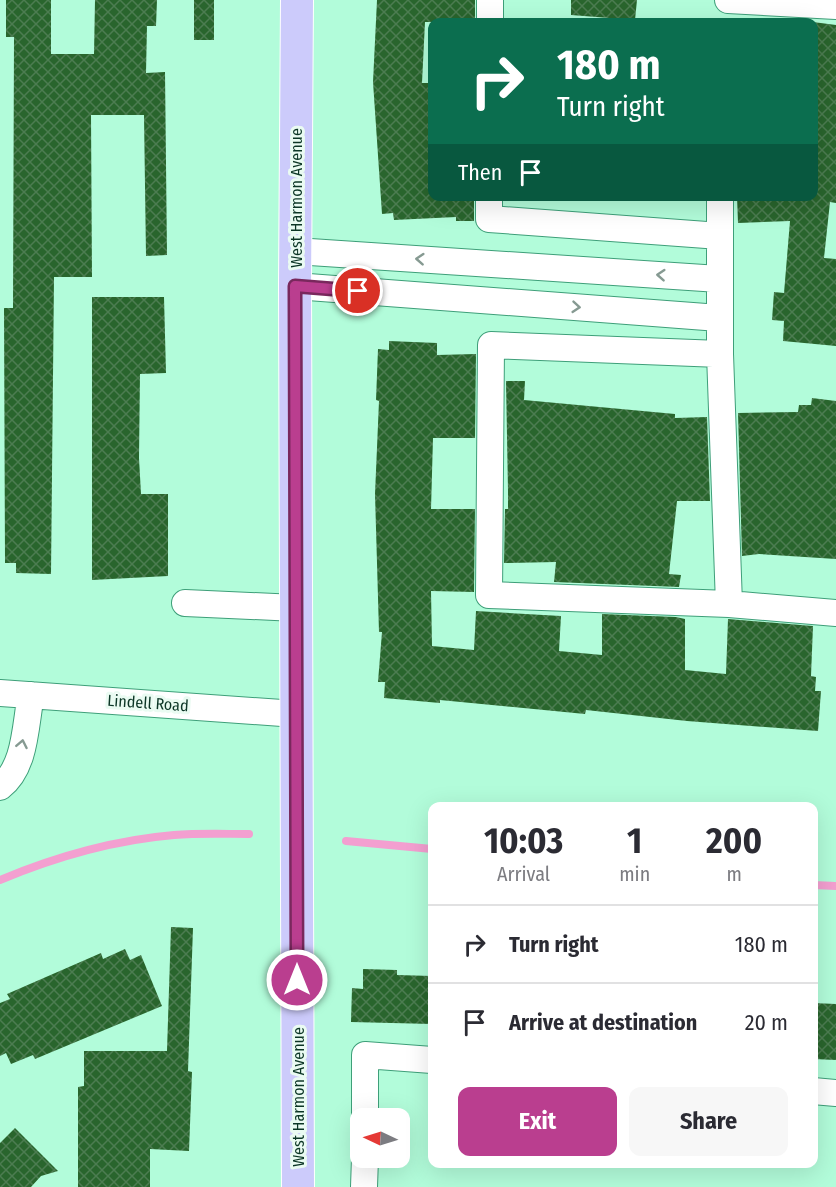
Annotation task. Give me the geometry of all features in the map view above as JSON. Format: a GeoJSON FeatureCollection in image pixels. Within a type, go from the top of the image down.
{"type":"FeatureCollection","features":[{"type":"Feature","properties":{"kind":"main road","name":"West Harmon Avenue"},"geometry":{"type":"LineString","coordinates":[[297,0],[295,286],[298,1187]]}},
{"type":"Feature","properties":{"kind":"street"},"geometry":{"type":"LineString","coordinates":[[490,0],[490,18]]}},
{"type":"Feature","properties":{"kind":"street"},"geometry":{"type":"LineString","coordinates":[[721,0],[721,18]]}},
{"type":"Feature","properties":{"kind":"street"},"geometry":{"type":"LineString","coordinates":[[728,0],[836,6]]}},
{"type":"Feature","properties":{"kind":"street"},"geometry":{"type":"LineString","coordinates":[[489,201],[489,219],[720,236]]}},
{"type":"Feature","properties":{"kind":"street"},"geometry":{"type":"LineString","coordinates":[[720,201],[719,318],[729,604]]}},
{"type":"Feature","properties":{"kind":"street"},"geometry":{"type":"LineString","coordinates":[[295,252],[719,279]]}},
{"type":"Feature","properties":{"kind":"street"},"geometry":{"type":"LineString","coordinates":[[463,298],[465,262]]}},
{"type":"Feature","properties":{"kind":"street"},"geometry":{"type":"LineString","coordinates":[[295,286],[719,318]]}},
{"type":"Feature","properties":{"kind":"street"},"geometry":{"type":"LineString","coordinates":[[720,354],[491,345],[489,595],[729,604],[836,613]]}},
{"type":"Feature","properties":{"kind":"street"},"geometry":{"type":"LineString","coordinates":[[185,603],[296,608]]}},
{"type":"Feature","properties":{"kind":"street","name":"Lindell Road"},"geometry":{"type":"LineString","coordinates":[[0,693],[296,714]]}},
{"type":"Feature","properties":{"kind":"street"},"geometry":{"type":"LineString","coordinates":[[0,787],[12,778],[18,762],[31,695]]}},
{"type":"Feature","properties":{"kind":"street"},"geometry":{"type":"LineString","coordinates":[[365,1108],[365,1055],[428,1060]]}},
{"type":"Feature","properties":{"kind":"street"},"geometry":{"type":"LineString","coordinates":[[818,1091],[836,1093]]}},
{"type":"Feature","properties":{"kind":"street"},"geometry":{"type":"LineString","coordinates":[[364,1168],[364,1187]]}},
{"type":"Feature","properties":{"kind":"building"},"geometry":{"type":"Polygon","coordinates":[[[6,0],[51,0],[51,54],[94,54],[95,0],[157,0],[156,26],[147,26],[146,73],[165,72],[167,255],[146,256],[144,115],[91,115],[92,277],[54,277],[51,574],[16,573],[16,563],[5,563],[4,308],[13,308],[14,37],[6,37],[6,0]]]}},
{"type":"Feature","properties":{"kind":"building"},"geometry":{"type":"Polygon","coordinates":[[[194,0],[214,0],[214,40],[194,40],[194,0]]]}},
{"type":"Feature","properties":{"kind":"building"},"geometry":{"type":"Polygon","coordinates":[[[377,0],[475,0],[475,18],[428,18],[428,22],[425,22],[422,83],[428,83],[428,201],[474,201],[474,221],[456,221],[456,217],[394,220],[393,213],[382,214],[373,82],[377,0]]]}},
{"type":"Feature","properties":{"kind":"building"},"geometry":{"type":"Polygon","coordinates":[[[571,0],[637,0],[635,18],[571,15],[571,0]]]}},
{"type":"Feature","properties":{"kind":"building"},"geometry":{"type":"Polygon","coordinates":[[[818,23],[836,25],[836,203],[830,202],[824,258],[836,259],[836,346],[783,341],[784,321],[772,320],[774,292],[784,293],[790,221],[738,223],[737,201],[818,201],[818,23]]]}},
{"type":"Feature","properties":{"kind":"building"},"geometry":{"type":"Polygon","coordinates":[[[92,297],[164,297],[166,373],[140,374],[139,458],[141,494],[168,494],[168,576],[92,580],[92,297]]]}},
{"type":"Feature","properties":{"kind":"building"},"geometry":{"type":"Polygon","coordinates":[[[389,341],[437,343],[437,355],[476,354],[475,438],[433,438],[431,509],[475,509],[474,592],[431,591],[432,646],[474,650],[476,611],[561,616],[559,651],[602,655],[602,614],[676,617],[685,619],[685,670],[726,674],[728,619],[813,626],[811,676],[816,677],[815,691],[821,691],[818,731],[687,721],[586,710],[585,714],[440,700],[440,703],[384,698],[385,682],[378,682],[382,632],[379,632],[375,494],[379,401],[376,400],[378,349],[389,350],[389,341]]]}},
{"type":"Feature","properties":{"kind":"building"},"geometry":{"type":"Polygon","coordinates":[[[506,381],[525,381],[524,400],[675,414],[675,418],[707,417],[710,501],[677,501],[669,574],[681,575],[679,587],[554,582],[556,562],[504,563],[505,509],[508,509],[506,381]]]}},
{"type":"Feature","properties":{"kind":"building"},"geometry":{"type":"Polygon","coordinates":[[[812,398],[836,401],[836,559],[759,554],[742,556],[738,413],[798,412],[799,405],[811,405],[812,398]]]}},
{"type":"Feature","properties":{"kind":"building"},"geometry":{"type":"Polygon","coordinates":[[[171,927],[193,928],[188,1071],[192,1072],[189,1151],[150,1149],[150,1187],[78,1187],[78,1087],[84,1086],[84,1051],[167,1051],[171,927]]]}},
{"type":"Feature","properties":{"kind":"building"},"geometry":{"type":"Polygon","coordinates":[[[125,949],[130,960],[141,955],[162,1006],[35,1059],[33,1055],[11,1064],[6,1053],[0,1056],[0,1003],[10,999],[7,994],[101,953],[103,959],[125,949]]]}},
{"type":"Feature","properties":{"kind":"building"},"geometry":{"type":"Polygon","coordinates":[[[363,969],[397,970],[397,975],[428,976],[428,1024],[351,1022],[352,988],[363,989],[363,969]]]}},
{"type":"Feature","properties":{"kind":"building"},"geometry":{"type":"Polygon","coordinates":[[[818,1003],[836,1004],[836,1060],[818,1059],[818,1003]]]}},
{"type":"Feature","properties":{"kind":"building"},"geometry":{"type":"Polygon","coordinates":[[[15,1128],[58,1171],[41,1176],[31,1187],[0,1187],[0,1143],[15,1128]]]}},
{"type":"Feature","properties":{"kind":"waterway"},"geometry":{"type":"LineString","coordinates":[[0,880],[42,864],[108,845],[183,834],[249,834]]}},
{"type":"Feature","properties":{"kind":"waterway"},"geometry":{"type":"LineString","coordinates":[[346,841],[428,849]]}},
{"type":"Feature","properties":{"kind":"waterway"},"geometry":{"type":"LineString","coordinates":[[818,885],[836,886]]}},
{"type":"Feature","properties":{"kind":"route"},"geometry":{"type":"LineString","coordinates":[[297,980],[295,286],[358,291]]}}]}
